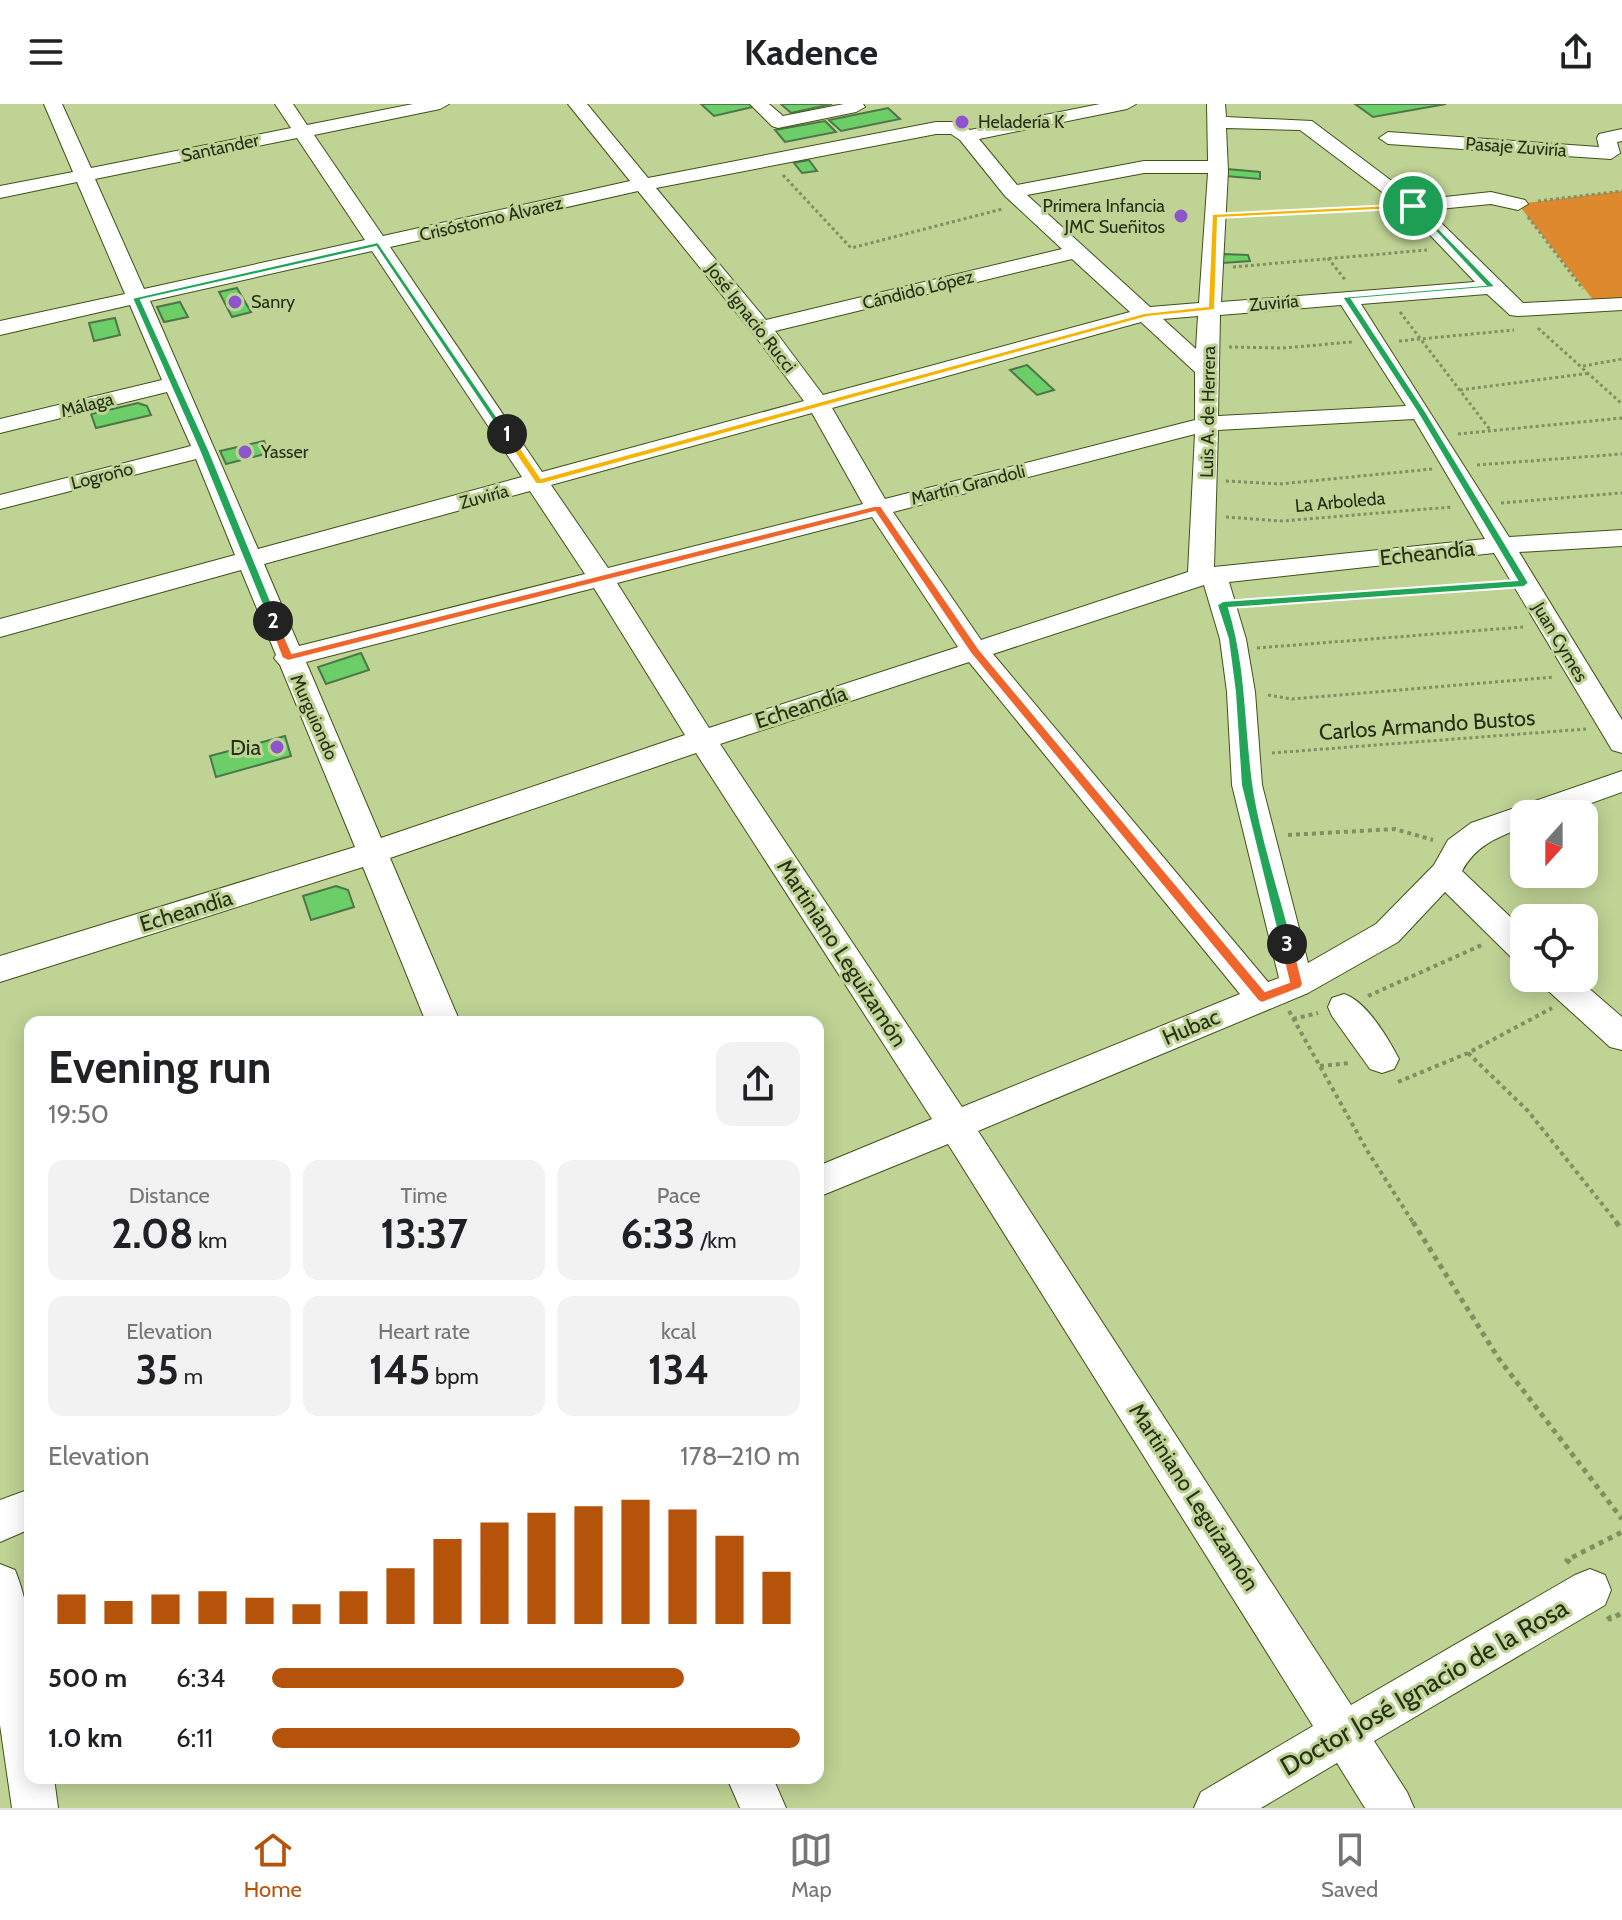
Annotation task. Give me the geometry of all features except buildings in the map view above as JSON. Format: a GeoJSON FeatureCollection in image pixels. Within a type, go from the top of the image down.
{"type":"FeatureCollection","features":[{"type":"Feature","properties":{"kind":"street","name":"Murguiondo"},"geometry":{"type":"LineString","coordinates":[[53,104],[204,450],[288,658],[441,1016]]}},
{"type":"Feature","properties":{"kind":"street","name":"Martiniano Leguizamón"},"geometry":{"type":"LineString","coordinates":[[284,104],[539,482],[702,740],[955,1125],[1347,1735],[1391,1808]]}},
{"type":"Feature","properties":{"kind":"street","name":"Santander"},"geometry":{"type":"LineString","coordinates":[[0,192],[440,104]]}},
{"type":"Feature","properties":{"kind":"street","name":"José Ignacio Rucci"},"geometry":{"type":"LineString","coordinates":[[577,104],[761,328],[818,404],[878,508],[975,651],[1279,991]]}},
{"type":"Feature","properties":{"kind":"street"},"geometry":{"type":"LineString","coordinates":[[759,104],[778,122],[856,107]]}},
{"type":"Feature","properties":{"kind":"street"},"geometry":{"type":"LineString","coordinates":[[1127,104],[967,136],[1018,198],[1206,370]]}},
{"type":"Feature","properties":{"kind":"street"},"geometry":{"type":"LineString","coordinates":[[1217,113],[1305,125],[1413,206],[1518,310],[1622,304]]}},
{"type":"Feature","properties":{"kind":"street","name":"Luis A. de Herrera"},"geometry":{"type":"LineString","coordinates":[[1207,576],[1206,370],[1212,309],[1217,113]]}},
{"type":"Feature","properties":{"kind":"street","name":"Crisóstomo Álvarez"},"geometry":{"type":"LineString","coordinates":[[0,328],[768,158],[936,128],[955,128],[967,136]]}},
{"type":"Feature","properties":{"kind":"street","name":"Pasaje Zuviría"},"geometry":{"type":"LineString","coordinates":[[1388,138],[1611,153],[1606,138],[1622,135]]}},
{"type":"Feature","properties":{"kind":"street"},"geometry":{"type":"LineString","coordinates":[[1018,198],[1144,167],[1218,167]]}},
{"type":"Feature","properties":{"kind":"street"},"geometry":{"type":"LineString","coordinates":[[1413,206],[1491,198],[1518,204]]}},
{"type":"Feature","properties":{"kind":"street","name":"Cándido López"},"geometry":{"type":"LineString","coordinates":[[761,328],[1074,252]]}},
{"type":"Feature","properties":{"kind":"street","name":"Zuviría"},"geometry":{"type":"LineString","coordinates":[[0,628],[1147,314],[1492,287]]}},
{"type":"Feature","properties":{"kind":"street","name":"Juan Cymes"},"geometry":{"type":"LineString","coordinates":[[1352,296],[1376,342],[1617,735]]}},
{"type":"Feature","properties":{"kind":"street","name":"Málaga"},"geometry":{"type":"LineString","coordinates":[[0,426],[174,384]]}},
{"type":"Feature","properties":{"kind":"street","name":"Martín Grandoli"},"geometry":{"type":"LineString","coordinates":[[288,658],[1208,424],[1421,412]]}},
{"type":"Feature","properties":{"kind":"street","name":"Logroño"},"geometry":{"type":"LineString","coordinates":[[0,502],[204,450]]}},
{"type":"Feature","properties":{"kind":"street","name":"Echeandía"},"geometry":{"type":"LineString","coordinates":[[0,969],[373,852],[702,740],[1207,576],[1501,545],[1622,538]]}},
{"type":"Feature","properties":{"kind":"street"},"geometry":{"type":"LineString","coordinates":[[1207,576],[1223,605],[1235,649],[1247,785],[1260,836],[1279,991]]}},
{"type":"Feature","properties":{"kind":"street","name":"Hubac"},"geometry":{"type":"LineString","coordinates":[[1568,800],[1622,781]]}},
{"type":"Feature","properties":{"kind":"street","name":"Hubac"},"geometry":{"type":"LineString","coordinates":[[824,1180],[1279,991],[1387,933],[1482,831],[1510,821]]}},
{"type":"Feature","properties":{"kind":"street"},"geometry":{"type":"LineString","coordinates":[[1452,860],[1510,935]]}},
{"type":"Feature","properties":{"kind":"street"},"geometry":{"type":"LineString","coordinates":[[1571,992],[1622,1037]]}},
{"type":"Feature","properties":{"kind":"street"},"geometry":{"type":"LineString","coordinates":[[1344,1007],[1382,1059]]}},
{"type":"Feature","properties":{"kind":"street"},"geometry":{"type":"LineString","coordinates":[[0,1521],[24,1511]]}},
{"type":"Feature","properties":{"kind":"street"},"geometry":{"type":"LineString","coordinates":[[0,1585],[24,1738]]}},
{"type":"Feature","properties":{"kind":"street","name":"Doctor José Ignacio de la Rosa"},"geometry":{"type":"LineString","coordinates":[[1217,1808],[1347,1735],[1590,1590]]}},
{"type":"Feature","properties":{"kind":"street"},"geometry":{"type":"LineString","coordinates":[[31,1784],[35,1808]]}},
{"type":"Feature","properties":{"kind":"street"},"geometry":{"type":"LineString","coordinates":[[753,1784],[763,1808]]}},
{"type":"Feature","properties":{"kind":"path"},"geometry":{"type":"LineString","coordinates":[[768,158],[851,248],[1018,198]]}},
{"type":"Feature","properties":{"kind":"path"},"geometry":{"type":"LineString","coordinates":[[1518,204],[1622,191]]}},
{"type":"Feature","properties":{"kind":"path"},"geometry":{"type":"LineString","coordinates":[[1518,204],[1585,292]]}},
{"type":"Feature","properties":{"kind":"path"},"geometry":{"type":"LineString","coordinates":[[1214,216],[1413,206]]}},
{"type":"Feature","properties":{"kind":"path"},"geometry":{"type":"LineString","coordinates":[[1212,269],[1454,248]]}},
{"type":"Feature","properties":{"kind":"path"},"geometry":{"type":"LineString","coordinates":[[1328,258],[1352,296]]}},
{"type":"Feature","properties":{"kind":"path"},"geometry":{"type":"LineString","coordinates":[[1386,294],[1491,431]]}},
{"type":"Feature","properties":{"kind":"path"},"geometry":{"type":"LineString","coordinates":[[1518,310],[1622,404]]}},
{"type":"Feature","properties":{"kind":"path"},"geometry":{"type":"LineString","coordinates":[[1209,346],[1283,348],[1423,339],[1538,327]]}},
{"type":"Feature","properties":{"kind":"path"},"geometry":{"type":"LineString","coordinates":[[1583,366],[1622,359]]}},
{"type":"Feature","properties":{"kind":"path"},"geometry":{"type":"LineString","coordinates":[[1460,390],[1591,373]]}},
{"type":"Feature","properties":{"kind":"path"},"geometry":{"type":"LineString","coordinates":[[1436,436],[1622,418]]}},
{"type":"Feature","properties":{"kind":"path"},"geometry":{"type":"LineString","coordinates":[[1207,479],[1280,484],[1622,454]]}},
{"type":"Feature","properties":{"kind":"path","name":"La Arboleda"},"geometry":{"type":"LineString","coordinates":[[1205,516],[1282,521],[1622,493]]}},
{"type":"Feature","properties":{"kind":"path"},"geometry":{"type":"LineString","coordinates":[[1223,605],[1524,583]]}},
{"type":"Feature","properties":{"kind":"path"},"geometry":{"type":"LineString","coordinates":[[1235,649],[1549,624]]}},
{"type":"Feature","properties":{"kind":"path"},"geometry":{"type":"LineString","coordinates":[[1241,692],[1292,699],[1580,675]]}},
{"type":"Feature","properties":{"kind":"path","name":"Carlos Armando Bustos"},"geometry":{"type":"LineString","coordinates":[[1245,755],[1617,735]]}},
{"type":"Feature","properties":{"kind":"path"},"geometry":{"type":"LineString","coordinates":[[1260,836],[1395,829],[1452,860]]}},
{"type":"Feature","properties":{"kind":"path"},"geometry":{"type":"LineString","coordinates":[[1293,1019],[1344,1007],[1510,944]]}},
{"type":"Feature","properties":{"kind":"path"},"geometry":{"type":"LineString","coordinates":[[1279,991],[1368,1152],[1499,1359],[1622,1519]]}},
{"type":"Feature","properties":{"kind":"path"},"geometry":{"type":"LineString","coordinates":[[1320,1066],[1382,1059],[1397,1083],[1468,1053],[1558,992]]}},
{"type":"Feature","properties":{"kind":"path"},"geometry":{"type":"LineString","coordinates":[[1468,1053],[1528,1111],[1622,1230]]}},
{"type":"Feature","properties":{"kind":"shaded area"},"geometry":{"type":"Polygon","coordinates":[[[1622,191],[1622,304],[1598,306],[1518,204],[1622,191]]]}},
{"type":"Feature","properties":{"kind":"place","name":"Heladería K"},"geometry":{"type":"Point","coordinates":[962,122]}},
{"type":"Feature","properties":{"kind":"place","name":"Primera Infancia JMC Sueñitos"},"geometry":{"type":"Point","coordinates":[1181,216]}},
{"type":"Feature","properties":{"kind":"place","name":"Sanry"},"geometry":{"type":"Point","coordinates":[235,302]}},
{"type":"Feature","properties":{"kind":"place","name":"Yasser"},"geometry":{"type":"Point","coordinates":[245,452]}},
{"type":"Feature","properties":{"kind":"place","name":"Dia"},"geometry":{"type":"Point","coordinates":[277,747]}},
{"type":"Feature","properties":{"kind":"route"},"geometry":{"type":"LineString","coordinates":[[1413,206],[1492,287],[1346,297],[1421,412],[1524,583],[1223,605],[1233,639],[1241,692],[1247,785],[1297,984],[1262,998],[975,651],[878,508],[288,658],[204,450],[136,298],[378,244],[539,482],[1147,314],[1212,309],[1214,216],[1413,206]]}}]}
